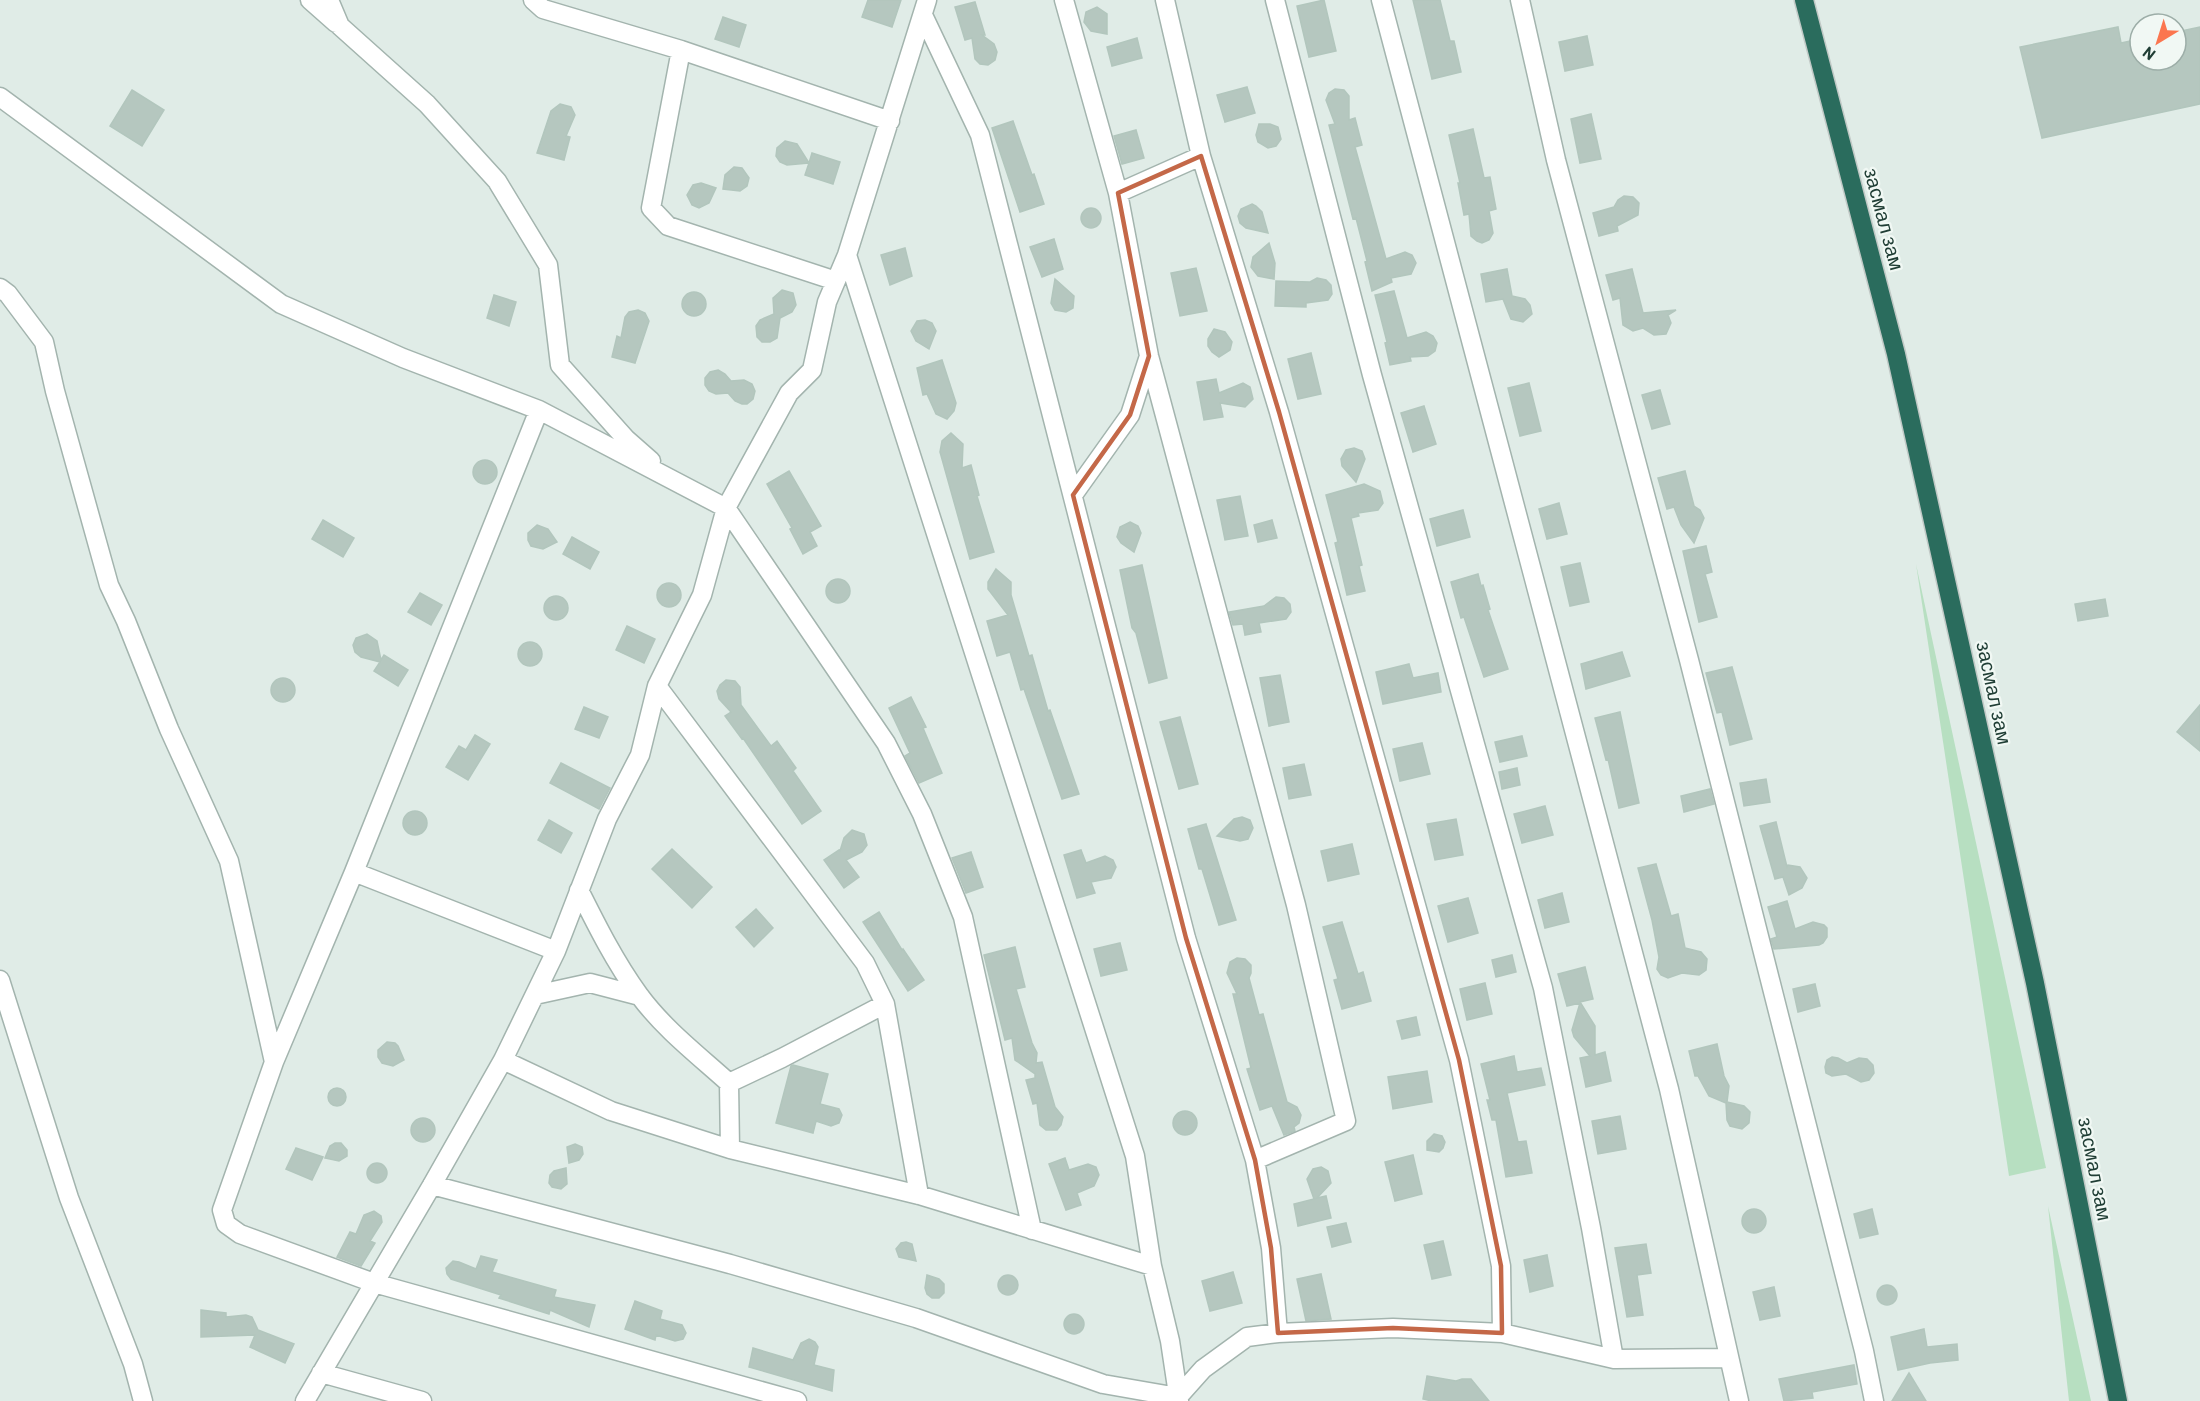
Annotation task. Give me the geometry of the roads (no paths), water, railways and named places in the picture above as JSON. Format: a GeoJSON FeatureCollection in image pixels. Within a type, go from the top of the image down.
{"type":"FeatureCollection","features":[{"type":"Feature","properties":{"kind":"highway","name":"засмал зам"},"geometry":{"type":"LineString","coordinates":[[1804,0],[1896,354],[2035,983],[2118,1401]]}},
{"type":"Feature","properties":{"kind":"street"},"geometry":{"type":"LineString","coordinates":[[310,0],[427,104],[497,181],[548,265],[560,365],[626,439],[673,480]]}},
{"type":"Feature","properties":{"kind":"street"},"geometry":{"type":"LineString","coordinates":[[329,0],[344,30]]}},
{"type":"Feature","properties":{"kind":"street"},"geometry":{"type":"LineString","coordinates":[[533,0],[543,9],[681,50],[890,121]]}},
{"type":"Feature","properties":{"kind":"street"},"geometry":{"type":"LineString","coordinates":[[1064,0],[1118,193],[1149,356],[1296,904],[1346,1121],[1255,1160]]}},
{"type":"Feature","properties":{"kind":"street"},"geometry":{"type":"LineString","coordinates":[[1165,0],[1201,156],[1279,412],[1460,1060],[1501,1266],[1502,1333]]}},
{"type":"Feature","properties":{"kind":"street"},"geometry":{"type":"LineString","coordinates":[[1275,0],[1372,375],[1544,988],[1614,1359]]}},
{"type":"Feature","properties":{"kind":"street"},"geometry":{"type":"LineString","coordinates":[[1381,0],[1669,1089],[1739,1401]]}},
{"type":"Feature","properties":{"kind":"street"},"geometry":{"type":"LineString","coordinates":[[1520,0],[1556,160],[1692,672],[1858,1328],[1874,1401]]}},
{"type":"Feature","properties":{"kind":"street"},"geometry":{"type":"LineString","coordinates":[[305,1401],[503,1060],[556,951],[606,819],[640,755],[657,686],[702,595],[726,508],[789,393],[812,370],[827,302],[847,255],[925,7]]}},
{"type":"Feature","properties":{"kind":"street"},"geometry":{"type":"LineString","coordinates":[[925,7],[980,135],[1186,938],[1255,1160],[1271,1248],[1278,1333]]}},
{"type":"Feature","properties":{"kind":"street"},"geometry":{"type":"LineString","coordinates":[[681,50],[651,208],[668,226],[836,281]]}},
{"type":"Feature","properties":{"kind":"street"},"geometry":{"type":"LineString","coordinates":[[0,97],[281,304],[403,358],[539,410],[726,508],[886,743],[922,814],[963,917],[1032,1230]]}},
{"type":"Feature","properties":{"kind":"street"},"geometry":{"type":"LineString","coordinates":[[1118,193],[1201,156]]}},
{"type":"Feature","properties":{"kind":"street"},"geometry":{"type":"LineString","coordinates":[[847,255],[1134,1156],[1152,1266],[1170,1341],[1178,1399]]}},
{"type":"Feature","properties":{"kind":"street"},"geometry":{"type":"LineString","coordinates":[[0,288],[8,294],[44,342],[55,391],[109,585],[126,621],[169,729],[229,861],[274,1062]]}},
{"type":"Feature","properties":{"kind":"street"},"geometry":{"type":"LineString","coordinates":[[1073,495],[1130,415],[1149,356]]}},
{"type":"Feature","properties":{"kind":"street"},"geometry":{"type":"LineString","coordinates":[[539,410],[354,872],[274,1062],[222,1210],[226,1224],[240,1234],[374,1283],[797,1401]]}},
{"type":"Feature","properties":{"kind":"street"},"geometry":{"type":"LineString","coordinates":[[657,686],[865,963],[885,1004],[919,1196]]}},
{"type":"Feature","properties":{"kind":"street"},"geometry":{"type":"LineString","coordinates":[[354,872],[556,951]]}},
{"type":"Feature","properties":{"kind":"street"},"geometry":{"type":"LineString","coordinates":[[579,890],[602,937],[640,996],[670,1030],[729,1083],[730,1149]]}},
{"type":"Feature","properties":{"kind":"street"},"geometry":{"type":"LineString","coordinates":[[0,981],[69,1198],[133,1365],[143,1401]]}},
{"type":"Feature","properties":{"kind":"street"},"geometry":{"type":"LineString","coordinates":[[535,995],[590,983],[640,996]]}},
{"type":"Feature","properties":{"kind":"street"},"geometry":{"type":"LineString","coordinates":[[729,1083],[885,1004]]}},
{"type":"Feature","properties":{"kind":"street"},"geometry":{"type":"LineString","coordinates":[[503,1060],[611,1111],[730,1149],[919,1196],[1152,1266]]}},
{"type":"Feature","properties":{"kind":"street"},"geometry":{"type":"LineString","coordinates":[[432,1185],[719,1261],[916,1318],[1103,1384],[1178,1399]]}},
{"type":"Feature","properties":{"kind":"street"},"geometry":{"type":"LineString","coordinates":[[1178,1399],[1203,1369],[1247,1337],[1278,1333],[1393,1328],[1502,1333],[1614,1359],[1728,1358]]}},
{"type":"Feature","properties":{"kind":"street"},"geometry":{"type":"LineString","coordinates":[[321,1373],[422,1401]]}}]}
